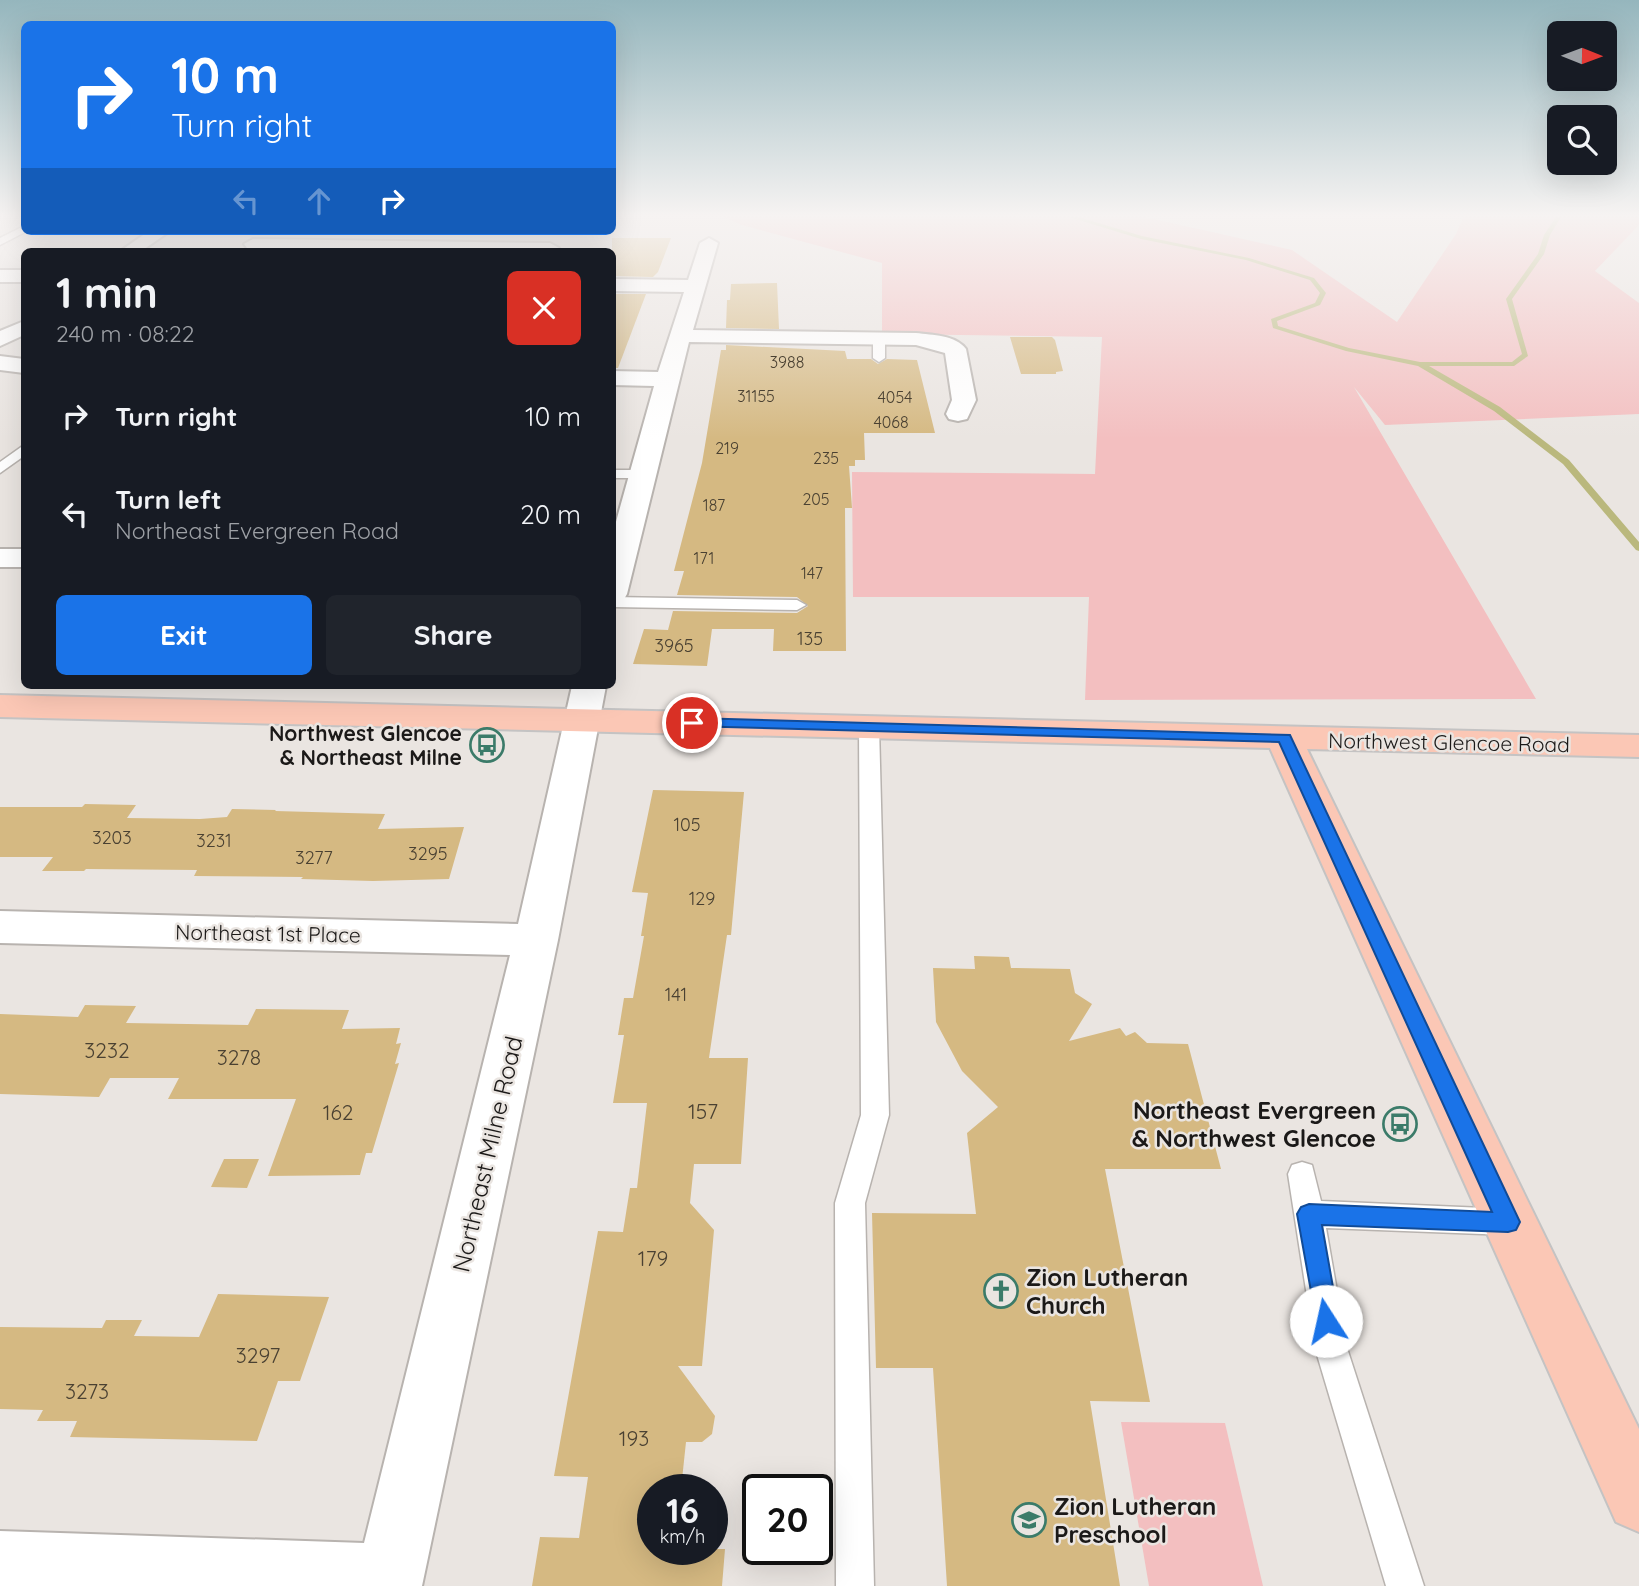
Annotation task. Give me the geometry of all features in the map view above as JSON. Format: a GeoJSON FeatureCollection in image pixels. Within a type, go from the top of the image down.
{"type":"FeatureCollection","features":[{"type":"Feature","properties":{"kind":"main road","name":"Northwest Glencoe Road"},"geometry":{"type":"LineString","coordinates":[[0,706],[585,703],[869,726],[1639,746]]}},
{"type":"Feature","properties":{"kind":"main road"},"geometry":{"type":"LineString","coordinates":[[1284,738],[1639,1499]]}},
{"type":"Feature","properties":{"kind":"street"},"geometry":{"type":"LineString","coordinates":[[616,566],[620,537],[643,474],[667,379],[694,291]]}},
{"type":"Feature","properties":{"kind":"street"},"geometry":{"type":"LineString","coordinates":[[0,340],[21,329]]}},
{"type":"Feature","properties":{"kind":"street"},"geometry":{"type":"LineString","coordinates":[[681,336],[879,348],[928,339],[955,349],[958,356],[964,400],[958,414]]}},
{"type":"Feature","properties":{"kind":"street"},"geometry":{"type":"LineString","coordinates":[[0,363],[21,366]]}},
{"type":"Feature","properties":{"kind":"street"},"geometry":{"type":"LineString","coordinates":[[616,378],[667,379]]}},
{"type":"Feature","properties":{"kind":"street"},"geometry":{"type":"LineString","coordinates":[[0,558],[21,558]]}},
{"type":"Feature","properties":{"kind":"street","name":"Northeast Milne Road"},"geometry":{"type":"LineString","coordinates":[[389,1582],[536,940],[585,703]]}},
{"type":"Feature","properties":{"kind":"street","name":"Northeast 1st Place"},"geometry":{"type":"LineString","coordinates":[[0,927],[536,940]]}},
{"type":"Feature","properties":{"kind":"street"},"geometry":{"type":"LineString","coordinates":[[0,1565],[389,1582]]}},
{"type":"Feature","properties":{"kind":"lane"},"geometry":{"type":"LineString","coordinates":[[0,468],[21,451]]}},
{"type":"Feature","properties":{"kind":"lane"},"geometry":{"type":"LineString","coordinates":[[616,474],[643,474]]}},
{"type":"Feature","properties":{"kind":"lane"},"geometry":{"type":"LineString","coordinates":[[616,602],[797,605]]}},
{"type":"Feature","properties":{"kind":"lane"},"geometry":{"type":"LineString","coordinates":[[855,1586],[850,1203],[875,1115],[869,726]]}},
{"type":"Feature","properties":{"kind":"lane"},"geometry":{"type":"LineString","coordinates":[[1302,1174],[1331,1348],[1405,1586]]}},
{"type":"Feature","properties":{"kind":"lane"},"geometry":{"type":"LineString","coordinates":[[1309,1214],[1508,1222]]}},
{"type":"Feature","properties":{"kind":"shaded area"},"geometry":{"type":"Polygon","coordinates":[[[882,291],[1352,291],[1397,322],[1418,291],[1623,291],[1639,303],[1639,414],[1385,425],[1354,387],[1536,699],[1085,700],[1089,597],[853,597],[852,472],[1095,474],[1102,337],[882,334],[882,291]]]}},
{"type":"Feature","properties":{"kind":"shaded area"},"geometry":{"type":"Polygon","coordinates":[[[1121,1422],[1225,1423],[1263,1586],[1149,1586],[1121,1422]]]}},
{"type":"Feature","properties":{"kind":"building"},"geometry":{"type":"Polygon","coordinates":[[[731,291],[777,291],[779,329],[726,328],[727,300],[730,300],[731,291]]]}},
{"type":"Feature","properties":{"kind":"building"},"geometry":{"type":"Polygon","coordinates":[[[616,294],[646,294],[618,368],[616,294]]]}},
{"type":"Feature","properties":{"kind":"building"},"geometry":{"type":"Polygon","coordinates":[[[1010,337],[1052,337],[1063,371],[1056,374],[1021,374],[1010,337]]]}},
{"type":"Feature","properties":{"kind":"building"},"geometry":{"type":"Polygon","coordinates":[[[726,345],[845,351],[847,359],[871,359],[878,364],[887,359],[917,360],[935,433],[864,433],[865,460],[855,460],[855,466],[849,466],[852,508],[845,508],[846,651],[773,651],[774,629],[712,629],[707,666],[633,664],[644,629],[668,630],[673,611],[797,613],[808,606],[797,597],[677,595],[684,571],[674,571],[702,463],[721,350],[726,350],[726,345]]]}},
{"type":"Feature","properties":{"kind":"building"},"geometry":{"type":"Polygon","coordinates":[[[653,790],[744,792],[731,935],[727,935],[709,1058],[748,1058],[741,1164],[694,1164],[690,1203],[714,1230],[702,1366],[678,1366],[715,1416],[712,1434],[702,1442],[686,1442],[683,1474],[637,1474],[637,1565],[724,1565],[722,1586],[532,1586],[540,1537],[579,1538],[588,1477],[554,1476],[598,1231],[623,1232],[630,1188],[637,1188],[647,1103],[613,1103],[624,1035],[618,1035],[624,998],[633,998],[644,936],[641,936],[648,893],[632,892],[653,790]]]}},
{"type":"Feature","properties":{"kind":"building"},"geometry":{"type":"Polygon","coordinates":[[[85,804],[136,805],[127,818],[200,819],[227,817],[232,809],[276,810],[385,814],[378,829],[464,827],[449,879],[373,881],[194,876],[197,870],[42,871],[53,857],[0,857],[0,807],[82,807],[85,804]]]}},
{"type":"Feature","properties":{"kind":"building","name":"Zion Lutheran Church"},"geometry":{"type":"Polygon","coordinates":[[[974,956],[1009,957],[1011,968],[1070,969],[1075,993],[1092,1004],[1069,1041],[1120,1028],[1126,1036],[1135,1032],[1147,1043],[1188,1044],[1221,1169],[1105,1169],[1150,1402],[1090,1401],[1120,1586],[947,1586],[933,1368],[876,1368],[872,1213],[976,1214],[967,1133],[998,1107],[962,1071],[936,1022],[933,968],[975,969],[974,956]]]}},
{"type":"Feature","properties":{"kind":"building"},"geometry":{"type":"Polygon","coordinates":[[[85,1005],[136,1006],[126,1023],[248,1025],[256,1009],[349,1010],[342,1029],[400,1028],[396,1044],[401,1043],[395,1064],[399,1063],[372,1153],[366,1153],[360,1175],[268,1176],[296,1099],[168,1099],[179,1078],[110,1078],[99,1097],[0,1094],[0,1014],[78,1017],[85,1005]]]}},
{"type":"Feature","properties":{"kind":"building"},"geometry":{"type":"Polygon","coordinates":[[[224,1159],[259,1159],[247,1188],[211,1187],[224,1159]]]}},
{"type":"Feature","properties":{"kind":"building"},"geometry":{"type":"Polygon","coordinates":[[[218,1294],[329,1297],[300,1381],[278,1381],[257,1441],[70,1437],[77,1421],[37,1421],[43,1410],[0,1409],[0,1327],[102,1328],[106,1320],[142,1320],[134,1336],[199,1337],[218,1294]]]}},
{"type":"Feature","properties":{"kind":"waterway"},"geometry":{"type":"LineString","coordinates":[[1321,291],[1318,304],[1273,320],[1275,327],[1348,350],[1420,364]]}},
{"type":"Feature","properties":{"kind":"waterway"},"geometry":{"type":"LineString","coordinates":[[1420,364],[1514,364],[1526,355],[1509,299],[1515,291]]}},
{"type":"Feature","properties":{"kind":"waterway"},"geometry":{"type":"LineString","coordinates":[[1420,364],[1497,409],[1566,462],[1639,548]]}},
{"type":"Feature","properties":{"kind":"place","name":"Northwest Glencoe & Northeast Milne"},"geometry":{"type":"Point","coordinates":[487,745]}},
{"type":"Feature","properties":{"kind":"place","name":"Northeast Evergreen & Northwest Glencoe"},"geometry":{"type":"Point","coordinates":[1400,1124]}},
{"type":"Feature","properties":{"kind":"place","name":"Zion Lutheran Church"},"geometry":{"type":"Point","coordinates":[1001,1291]}},
{"type":"Feature","properties":{"kind":"place","name":"Zion Lutheran Preschool"},"geometry":{"type":"Point","coordinates":[1029,1520]}},
{"type":"Feature","properties":{"kind":"route"},"geometry":{"type":"LineString","coordinates":[[692,723],[1284,738],[1508,1222],[1309,1214],[1326,1321]]}}]}
